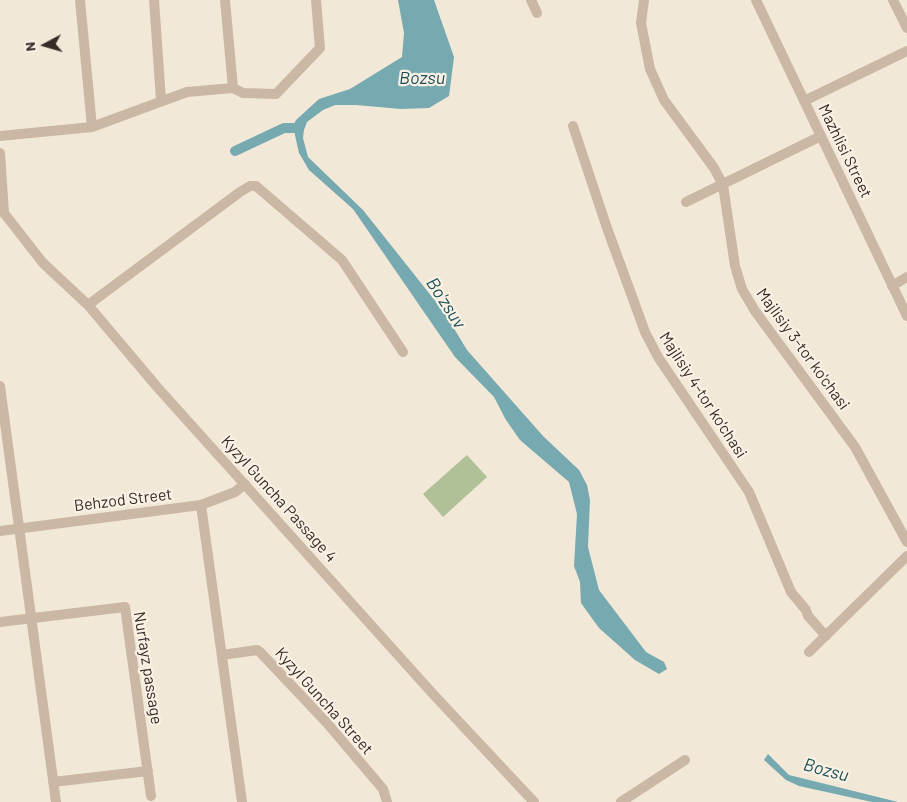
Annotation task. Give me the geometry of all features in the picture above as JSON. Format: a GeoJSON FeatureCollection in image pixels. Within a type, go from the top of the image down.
{"type":"FeatureCollection","features":[{"type":"Feature","properties":{"kind":"street"},"geometry":{"type":"LineString","coordinates":[[80,0],[92,128]]}},
{"type":"Feature","properties":{"kind":"street"},"geometry":{"type":"LineString","coordinates":[[154,0],[161,100]]}},
{"type":"Feature","properties":{"kind":"street"},"geometry":{"type":"LineString","coordinates":[[225,0],[233,88]]}},
{"type":"Feature","properties":{"kind":"street"},"geometry":{"type":"LineString","coordinates":[[0,136],[92,128],[161,100],[187,92],[233,88],[244,93],[276,94],[320,48],[316,0]]}},
{"type":"Feature","properties":{"kind":"street"},"geometry":{"type":"LineString","coordinates":[[530,0],[537,13]]}},
{"type":"Feature","properties":{"kind":"street","name":"Majlisiy 3-tor ko'chasi"},"geometry":{"type":"LineString","coordinates":[[644,0],[641,12],[642,34],[650,69],[657,87],[672,113],[714,168],[722,185],[735,266],[742,289],[855,447],[907,542]]}},
{"type":"Feature","properties":{"kind":"street","name":"Mazhlisi Street"},"geometry":{"type":"LineString","coordinates":[[756,0],[907,316]]}},
{"type":"Feature","properties":{"kind":"street"},"geometry":{"type":"LineString","coordinates":[[893,0],[907,28]]}},
{"type":"Feature","properties":{"kind":"street"},"geometry":{"type":"LineString","coordinates":[[804,101],[907,51]]}},
{"type":"Feature","properties":{"kind":"street","name":"Majlisiy 4-tor ko'chasi"},"geometry":{"type":"LineString","coordinates":[[573,126],[613,246],[645,332],[658,357],[749,492],[791,592],[826,636]]}},
{"type":"Feature","properties":{"kind":"street"},"geometry":{"type":"LineString","coordinates":[[686,202],[821,136]]}},
{"type":"Feature","properties":{"kind":"street"},"geometry":{"type":"LineString","coordinates":[[0,153],[2,215]]}},
{"type":"Feature","properties":{"kind":"street"},"geometry":{"type":"LineString","coordinates":[[88,305],[240,192],[250,186],[256,186],[342,260],[404,352]]}},
{"type":"Feature","properties":{"kind":"street","name":"Kyzyl Guncha Passage 4"},"geometry":{"type":"LineString","coordinates":[[2,215],[43,263],[88,305],[158,388],[534,802]]}},
{"type":"Feature","properties":{"kind":"street"},"geometry":{"type":"LineString","coordinates":[[892,286],[907,277]]}},
{"type":"Feature","properties":{"kind":"street"},"geometry":{"type":"LineString","coordinates":[[0,386],[2,415],[56,802]]}},
{"type":"Feature","properties":{"kind":"street","name":"Behzod Street"},"geometry":{"type":"LineString","coordinates":[[0,531],[201,506],[235,492],[245,484]]}},
{"type":"Feature","properties":{"kind":"street"},"geometry":{"type":"LineString","coordinates":[[201,506],[242,802]]}},
{"type":"Feature","properties":{"kind":"street"},"geometry":{"type":"LineString","coordinates":[[809,652],[907,556]]}},
{"type":"Feature","properties":{"kind":"street","name":"Nurfayz passage"},"geometry":{"type":"LineString","coordinates":[[0,622],[125,607],[151,796]]}},
{"type":"Feature","properties":{"kind":"street","name":"Kyzyl Guncha Street"},"geometry":{"type":"LineString","coordinates":[[222,655],[256,650],[260,652],[327,723],[383,789],[387,802]]}},
{"type":"Feature","properties":{"kind":"street"},"geometry":{"type":"LineString","coordinates":[[621,802],[685,760]]}},
{"type":"Feature","properties":{"kind":"street"},"geometry":{"type":"LineString","coordinates":[[54,782],[148,771]]}},
{"type":"Feature","properties":{"kind":"green space"},"geometry":{"type":"Polygon","coordinates":[[[467,455],[487,477],[443,517],[423,494],[467,455]]]}},
{"type":"Feature","properties":{"kind":"water","name":"Bozsu"},"geometry":{"type":"Polygon","coordinates":[[[398,0],[434,0],[454,57],[449,96],[429,108],[401,109],[335,105],[323,110],[307,122],[304,130],[303,138],[308,157],[363,210],[444,312],[467,350],[543,436],[579,470],[587,485],[590,500],[588,547],[599,590],[646,652],[664,662],[667,669],[659,674],[635,660],[599,628],[581,603],[580,582],[574,566],[577,514],[569,482],[520,440],[506,420],[494,397],[455,357],[353,209],[309,170],[299,153],[293,126],[296,120],[319,99],[350,89],[402,57],[404,33],[398,0]]]}},
{"type":"Feature","properties":{"kind":"water","name":"Bozsu"},"geometry":{"type":"Polygon","coordinates":[[[768,754],[789,775],[898,802],[872,802],[799,786],[786,780],[764,760],[768,754]]]}},
{"type":"Feature","properties":{"kind":"waterway"},"geometry":{"type":"LineString","coordinates":[[235,151],[284,128],[297,128]]}},
{"type":"Feature","properties":{"kind":"water label","name":"Bo'zsuv"},"geometry":{"type":"Point","coordinates":[446,303]}}]}
